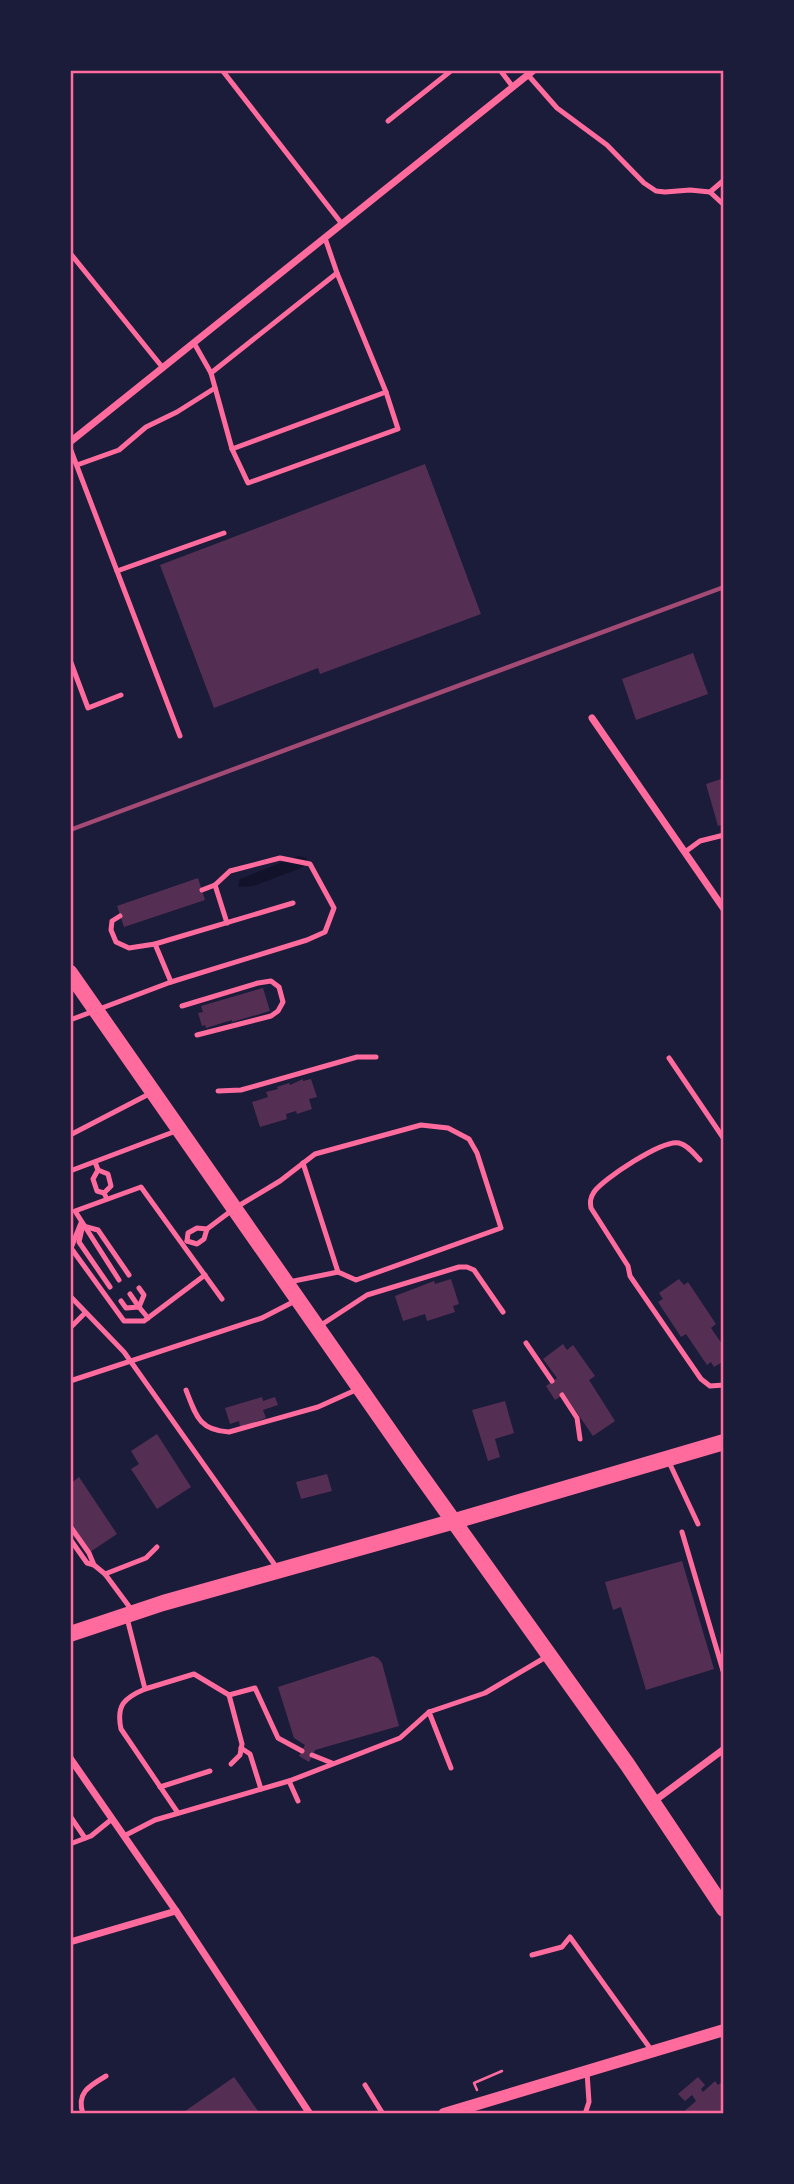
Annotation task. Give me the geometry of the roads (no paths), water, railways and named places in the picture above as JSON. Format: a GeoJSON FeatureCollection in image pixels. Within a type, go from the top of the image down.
{"type":"FeatureCollection","features":[{"type":"Feature","properties":{"kind":"main road"},"geometry":{"type":"LineString","coordinates":[[70,973],[653,1802],[724,1909]]}},
{"type":"Feature","properties":{"kind":"main road"},"geometry":{"type":"LineString","coordinates":[[70,1634],[279,1570],[724,1442]]}},
{"type":"Feature","properties":{"kind":"street"},"geometry":{"type":"LineString","coordinates":[[70,442],[531,72]]}},
{"type":"Feature","properties":{"kind":"street"},"geometry":{"type":"LineString","coordinates":[[592,718],[724,909]]}},
{"type":"Feature","properties":{"kind":"street"},"geometry":{"type":"LineString","coordinates":[[653,1802],[724,1749]]}},
{"type":"Feature","properties":{"kind":"street"},"geometry":{"type":"LineString","coordinates":[[70,1758],[176,1910],[310,2114]]}},
{"type":"Feature","properties":{"kind":"street"},"geometry":{"type":"LineString","coordinates":[[70,1942],[176,1910]]}},
{"type":"Feature","properties":{"kind":"street"},"geometry":{"type":"LineString","coordinates":[[444,2114],[724,2030]]}},
{"type":"Feature","properties":{"kind":"lane"},"geometry":{"type":"LineString","coordinates":[[222,70],[342,224]]}},
{"type":"Feature","properties":{"kind":"lane"},"geometry":{"type":"LineString","coordinates":[[388,121],[453,70]]}},
{"type":"Feature","properties":{"kind":"lane"},"geometry":{"type":"LineString","coordinates":[[500,70],[513,87]]}},
{"type":"Feature","properties":{"kind":"lane"},"geometry":{"type":"LineString","coordinates":[[531,72],[557,108],[607,145],[644,183],[656,191],[710,192],[724,205]]}},
{"type":"Feature","properties":{"kind":"lane"},"geometry":{"type":"LineString","coordinates":[[710,192],[724,180]]}},
{"type":"Feature","properties":{"kind":"lane"},"geometry":{"type":"LineString","coordinates":[[194,343],[211,373],[232,450],[247,482],[398,429],[325,238]]}},
{"type":"Feature","properties":{"kind":"lane"},"geometry":{"type":"LineString","coordinates":[[70,253],[163,368]]}},
{"type":"Feature","properties":{"kind":"lane"},"geometry":{"type":"LineString","coordinates":[[211,373],[337,273]]}},
{"type":"Feature","properties":{"kind":"lane"},"geometry":{"type":"LineString","coordinates":[[77,465],[119,450],[146,427],[177,412],[215,388]]}},
{"type":"Feature","properties":{"kind":"lane"},"geometry":{"type":"LineString","coordinates":[[232,450],[386,392]]}},
{"type":"Feature","properties":{"kind":"lane"},"geometry":{"type":"LineString","coordinates":[[70,448],[180,736]]}},
{"type":"Feature","properties":{"kind":"lane"},"geometry":{"type":"LineString","coordinates":[[117,571],[224,533]]}},
{"type":"Feature","properties":{"kind":"lane"},"geometry":{"type":"LineString","coordinates":[[70,660],[88,708],[121,695]]}},
{"type":"Feature","properties":{"kind":"lane"},"geometry":{"type":"LineString","coordinates":[[685,852],[700,841],[724,835]]}},
{"type":"Feature","properties":{"kind":"lane"},"geometry":{"type":"LineString","coordinates":[[70,1020],[171,982],[307,940],[325,932],[334,908],[310,864],[280,858],[230,871],[215,885],[202,890]]}},
{"type":"Feature","properties":{"kind":"lane"},"geometry":{"type":"LineString","coordinates":[[215,885],[226,923]]}},
{"type":"Feature","properties":{"kind":"lane"},"geometry":{"type":"LineString","coordinates":[[120,916],[112,921],[111,930],[116,942],[129,948],[155,944],[293,903]]}},
{"type":"Feature","properties":{"kind":"lane"},"geometry":{"type":"LineString","coordinates":[[155,944],[171,982]]}},
{"type":"Feature","properties":{"kind":"lane"},"geometry":{"type":"LineString","coordinates":[[182,1006],[258,983],[271,981],[279,987],[283,1002],[271,1016],[197,1035]]}},
{"type":"Feature","properties":{"kind":"lane"},"geometry":{"type":"LineString","coordinates":[[218,1091],[241,1090],[357,1057],[376,1057]]}},
{"type":"Feature","properties":{"kind":"lane"},"geometry":{"type":"LineString","coordinates":[[669,1058],[724,1139]]}},
{"type":"Feature","properties":{"kind":"lane"},"geometry":{"type":"LineString","coordinates":[[70,1135],[152,1092]]}},
{"type":"Feature","properties":{"kind":"lane"},"geometry":{"type":"LineString","coordinates":[[184,1242],[197,1244],[204,1239],[207,1229],[281,1181],[315,1154],[421,1125],[448,1128],[469,1139],[477,1153],[501,1228],[356,1280],[338,1272],[286,1282]]}},
{"type":"Feature","properties":{"kind":"lane"},"geometry":{"type":"LineString","coordinates":[[70,1171],[179,1130]]}},
{"type":"Feature","properties":{"kind":"lane"},"geometry":{"type":"LineString","coordinates":[[700,1160],[689,1148],[679,1143],[657,1147],[596,1190],[592,1195],[591,1208],[628,1266],[631,1276],[701,1379],[710,1386],[724,1384]]}},
{"type":"Feature","properties":{"kind":"lane"},"geometry":{"type":"LineString","coordinates":[[95,1162],[98,1170],[108,1174],[111,1186],[106,1196]]}},
{"type":"Feature","properties":{"kind":"lane"},"geometry":{"type":"LineString","coordinates":[[303,1163],[338,1272]]}},
{"type":"Feature","properties":{"kind":"lane"},"geometry":{"type":"LineString","coordinates":[[98,1170],[93,1179],[97,1191],[106,1196]]}},
{"type":"Feature","properties":{"kind":"lane"},"geometry":{"type":"LineString","coordinates":[[120,1280],[75,1211],[106,1196],[141,1187],[184,1242],[222,1299]]}},
{"type":"Feature","properties":{"kind":"lane"},"geometry":{"type":"LineString","coordinates":[[82,1224],[98,1230],[129,1275]]}},
{"type":"Feature","properties":{"kind":"lane"},"geometry":{"type":"LineString","coordinates":[[82,1224],[79,1242],[110,1287]]}},
{"type":"Feature","properties":{"kind":"lane"},"geometry":{"type":"LineString","coordinates":[[82,1224],[71,1248],[124,1321],[144,1321],[205,1275]]}},
{"type":"Feature","properties":{"kind":"lane"},"geometry":{"type":"LineString","coordinates":[[184,1242],[188,1233],[197,1228],[207,1229]]}},
{"type":"Feature","properties":{"kind":"lane"},"geometry":{"type":"LineString","coordinates":[[317,1327],[367,1295],[459,1267],[474,1270],[503,1312]]}},
{"type":"Feature","properties":{"kind":"lane"},"geometry":{"type":"LineString","coordinates":[[139,1288],[144,1295],[139,1307]]}},
{"type":"Feature","properties":{"kind":"lane"},"geometry":{"type":"LineString","coordinates":[[130,1294],[148,1318]]}},
{"type":"Feature","properties":{"kind":"lane"},"geometry":{"type":"LineString","coordinates":[[70,1296],[124,1352],[279,1570]]}},
{"type":"Feature","properties":{"kind":"lane"},"geometry":{"type":"LineString","coordinates":[[70,1381],[262,1318],[298,1299]]}},
{"type":"Feature","properties":{"kind":"lane"},"geometry":{"type":"LineString","coordinates":[[121,1301],[126,1308],[139,1307]]}},
{"type":"Feature","properties":{"kind":"lane"},"geometry":{"type":"LineString","coordinates":[[70,1328],[85,1313]]}},
{"type":"Feature","properties":{"kind":"lane"},"geometry":{"type":"LineString","coordinates":[[526,1343],[552,1381]]}},
{"type":"Feature","properties":{"kind":"lane"},"geometry":{"type":"LineString","coordinates":[[186,1390],[196,1416],[205,1426],[215,1431],[229,1432],[318,1407],[360,1388]]}},
{"type":"Feature","properties":{"kind":"lane"},"geometry":{"type":"LineString","coordinates":[[562,1395],[577,1418],[580,1439]]}},
{"type":"Feature","properties":{"kind":"lane"},"geometry":{"type":"LineString","coordinates":[[667,1458],[698,1524]]}},
{"type":"Feature","properties":{"kind":"lane"},"geometry":{"type":"LineString","coordinates":[[70,1526],[94,1565]]}},
{"type":"Feature","properties":{"kind":"lane"},"geometry":{"type":"LineString","coordinates":[[682,1532],[724,1674]]}},
{"type":"Feature","properties":{"kind":"lane"},"geometry":{"type":"LineString","coordinates":[[70,1539],[87,1563],[105,1574],[130,1614],[145,1689]]}},
{"type":"Feature","properties":{"kind":"lane"},"geometry":{"type":"LineString","coordinates":[[105,1574],[146,1558],[157,1547]]}},
{"type":"Feature","properties":{"kind":"lane"},"geometry":{"type":"LineString","coordinates":[[124,1836],[155,1820],[289,1782],[400,1738],[429,1712],[485,1693],[549,1656]]}},
{"type":"Feature","properties":{"kind":"lane"},"geometry":{"type":"LineString","coordinates":[[178,1813],[121,1729],[118,1714],[127,1697],[194,1674],[229,1695],[242,1748],[240,1755],[231,1764]]}},
{"type":"Feature","properties":{"kind":"lane"},"geometry":{"type":"LineString","coordinates":[[229,1695],[255,1688],[278,1738],[302,1751]]}},
{"type":"Feature","properties":{"kind":"lane"},"geometry":{"type":"LineString","coordinates":[[429,1712],[451,1768]]}},
{"type":"Feature","properties":{"kind":"lane"},"geometry":{"type":"LineString","coordinates":[[242,1748],[250,1754],[261,1789]]}},
{"type":"Feature","properties":{"kind":"lane"},"geometry":{"type":"LineString","coordinates":[[312,1755],[332,1763]]}},
{"type":"Feature","properties":{"kind":"lane"},"geometry":{"type":"LineString","coordinates":[[160,1787],[210,1771]]}},
{"type":"Feature","properties":{"kind":"lane"},"geometry":{"type":"LineString","coordinates":[[289,1782],[298,1801]]}},
{"type":"Feature","properties":{"kind":"lane"},"geometry":{"type":"LineString","coordinates":[[70,1816],[85,1838]]}},
{"type":"Feature","properties":{"kind":"lane"},"geometry":{"type":"LineString","coordinates":[[70,1844],[85,1838],[113,1819]]}},
{"type":"Feature","properties":{"kind":"lane"},"geometry":{"type":"LineString","coordinates":[[532,1955],[562,1947],[570,1937],[652,2051]]}},
{"type":"Feature","properties":{"kind":"lane"},"geometry":{"type":"LineString","coordinates":[[585,2114],[589,2102],[587,2071]]}},
{"type":"Feature","properties":{"kind":"lane"},"geometry":{"type":"LineString","coordinates":[[83,2114],[80,2105],[82,2094],[88,2086],[106,2076]]}},
{"type":"Feature","properties":{"kind":"lane"},"geometry":{"type":"LineString","coordinates":[[365,2085],[383,2114]]}},
{"type":"Feature","properties":{"kind":"railway"},"geometry":{"type":"LineString","coordinates":[[70,830],[724,587]]}}]}
